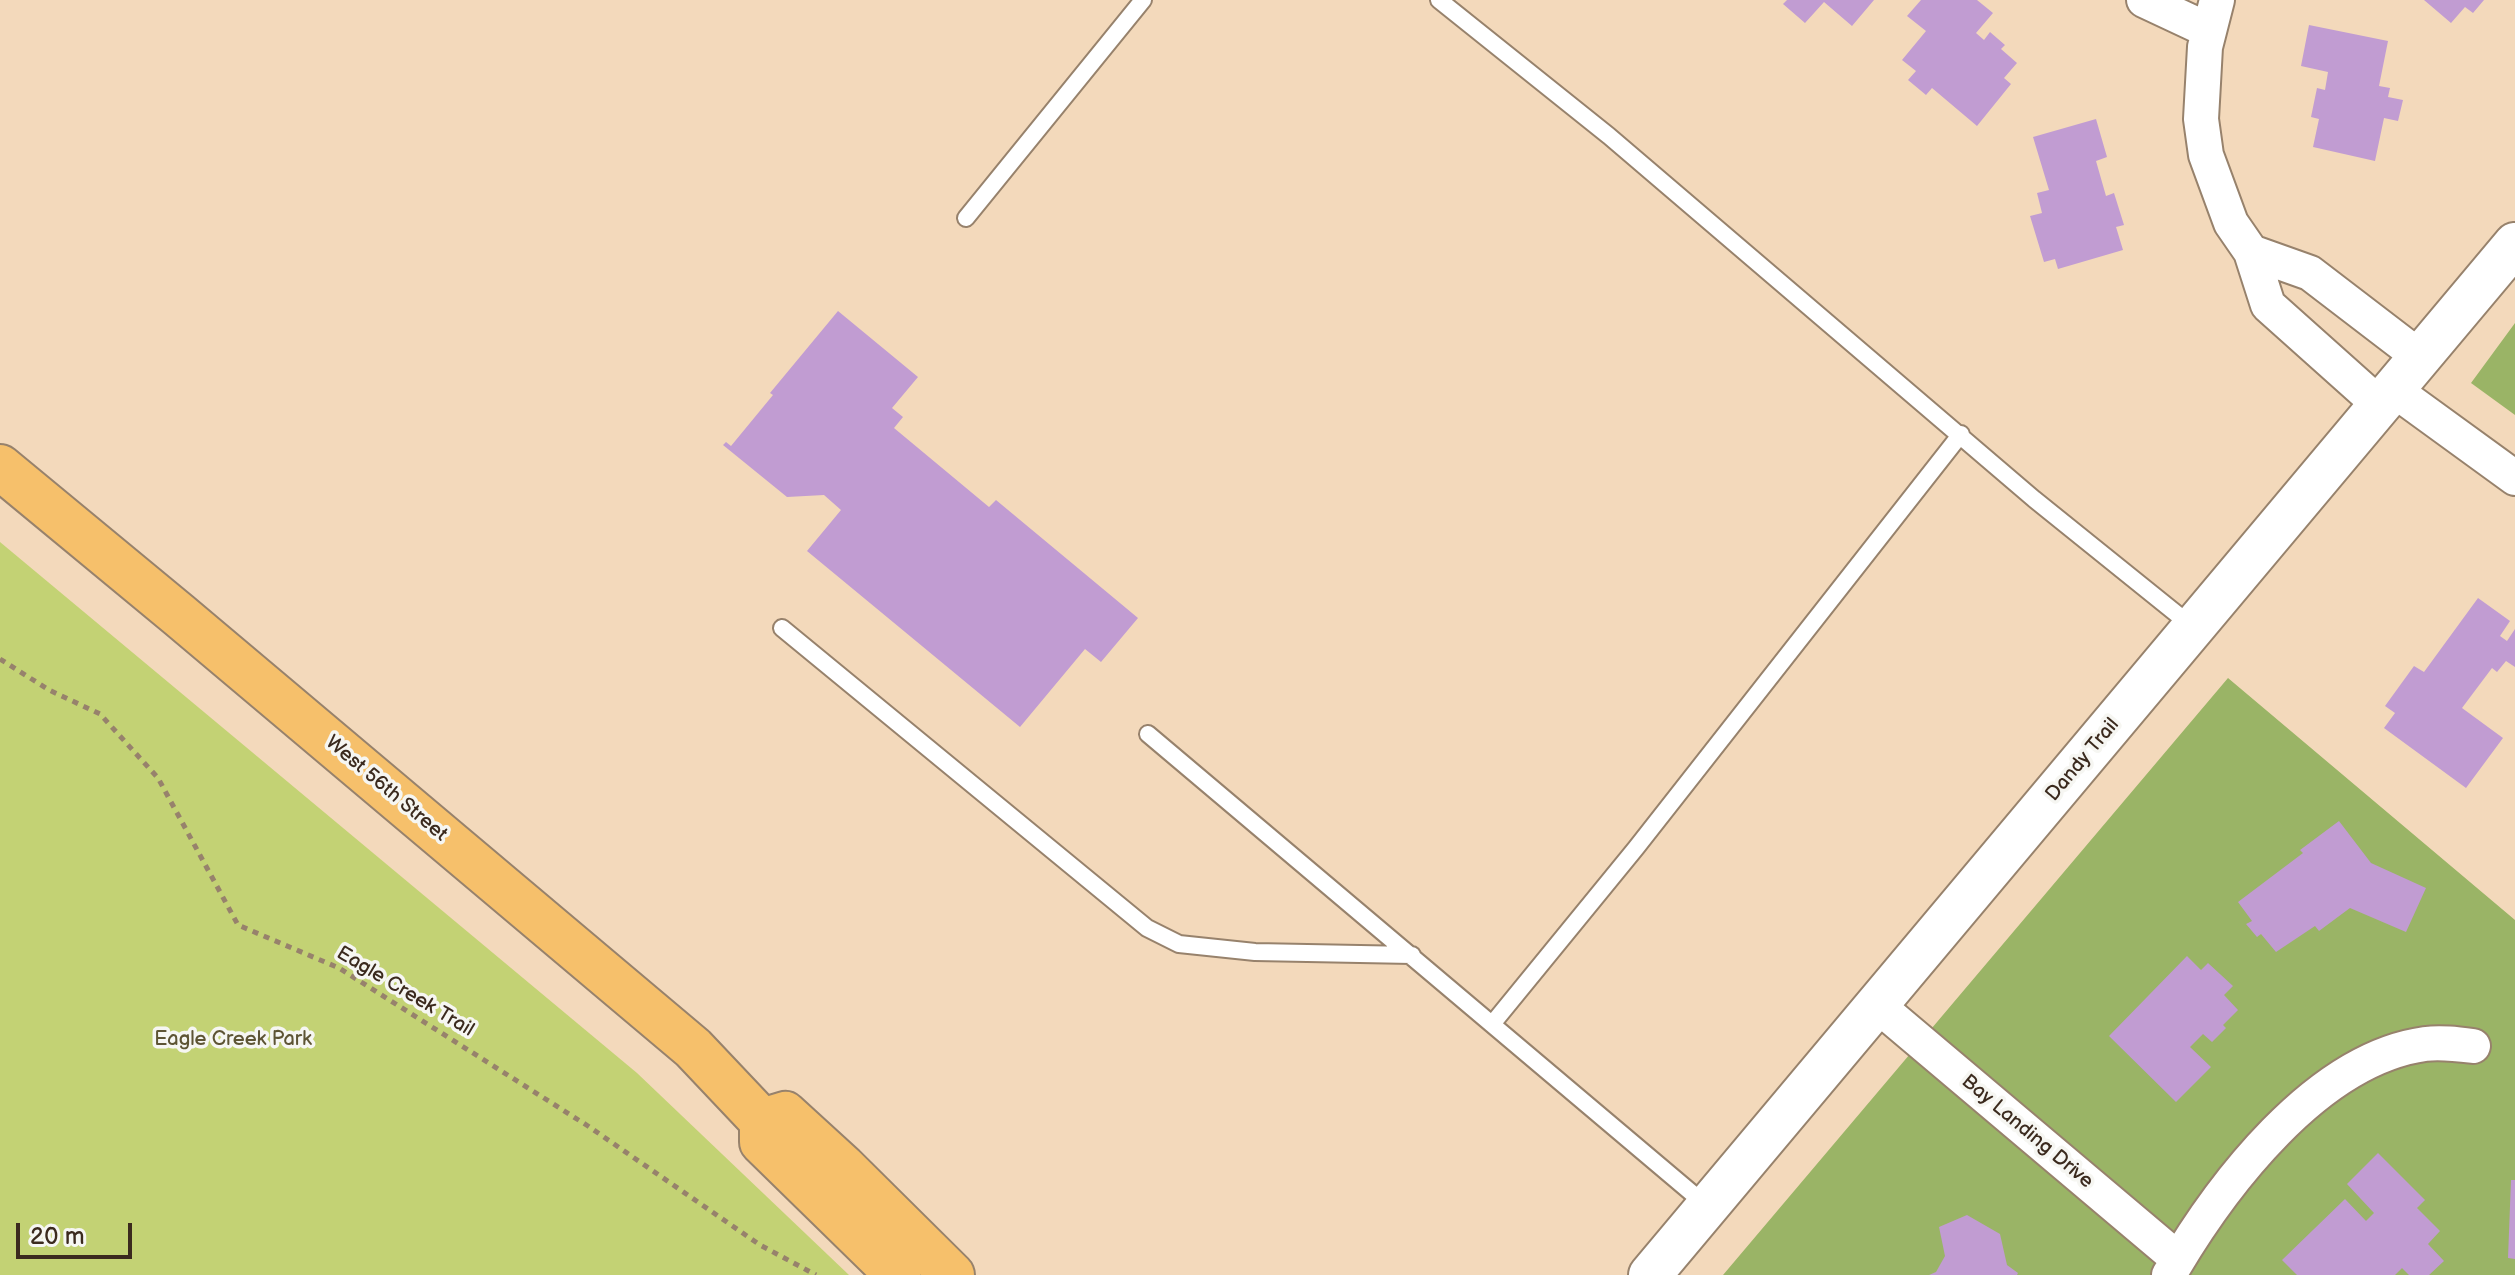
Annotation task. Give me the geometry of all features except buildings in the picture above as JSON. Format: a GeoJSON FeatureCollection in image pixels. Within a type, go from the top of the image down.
{"type":"FeatureCollection","features":[{"type":"Feature","properties":{"kind":"main road","name":"West 56th Street"},"geometry":{"type":"LineString","coordinates":[[0,467],[203,634],[693,1048],[762,1121],[762,1142],[898,1275]]}},
{"type":"Feature","properties":{"kind":"main road"},"geometry":{"type":"LineString","coordinates":[[762,1121],[785,1114],[952,1275]]}},
{"type":"Feature","properties":{"kind":"street"},"geometry":{"type":"LineString","coordinates":[[2144,0],[2213,15],[2200,100],[2206,155],[2231,223],[2251,252],[2268,305],[2388,398],[2515,478]]}},
{"type":"Feature","properties":{"kind":"street","name":"Dandy Trail"},"geometry":{"type":"LineString","coordinates":[[1650,1275],[2515,244]]}},
{"type":"Feature","properties":{"kind":"street"},"geometry":{"type":"LineString","coordinates":[[2251,252],[2310,273],[2421,358]]}},
{"type":"Feature","properties":{"kind":"street","name":"Bay Landing Drive"},"geometry":{"type":"LineString","coordinates":[[1877,1005],[2173,1267]]}},
{"type":"Feature","properties":{"kind":"street"},"geometry":{"type":"LineString","coordinates":[[2173,1267],[2212,1209],[2250,1161],[2282,1125],[2331,1084],[2357,1068],[2411,1046],[2445,1042],[2473,1046]]}},
{"type":"Feature","properties":{"kind":"lane"},"geometry":{"type":"LineString","coordinates":[[966,218],[1143,0]]}},
{"type":"Feature","properties":{"kind":"lane"},"geometry":{"type":"LineString","coordinates":[[1439,0],[1609,136],[2034,499],[2195,628]]}},
{"type":"Feature","properties":{"kind":"lane"},"geometry":{"type":"LineString","coordinates":[[1493,1023],[1636,848],[1961,434]]}},
{"type":"Feature","properties":{"kind":"lane"},"geometry":{"type":"LineString","coordinates":[[782,628],[1147,928],[1179,944],[1255,952],[1412,955]]}},
{"type":"Feature","properties":{"kind":"lane"},"geometry":{"type":"LineString","coordinates":[[1148,734],[1708,1206]]}},
{"type":"Feature","properties":{"kind":"path","name":"Eagle Creek Trail"},"geometry":{"type":"LineString","coordinates":[[0,659],[49,690],[100,714],[158,778],[238,925],[339,968],[588,1126],[760,1245],[816,1275]]}},
{"type":"Feature","properties":{"kind":"green space"},"geometry":{"type":"Polygon","coordinates":[[[2515,323],[2515,415],[2471,383],[2515,323]]]}},
{"type":"Feature","properties":{"kind":"green space","name":"Eagle Creek Park"},"geometry":{"type":"Polygon","coordinates":[[[0,542],[637,1073],[849,1275],[0,1275],[0,542]]]}},
{"type":"Feature","properties":{"kind":"green space"},"geometry":{"type":"Polygon","coordinates":[[[2228,678],[2515,920],[2515,1275],[1723,1275],[2228,678]]]}}]}
